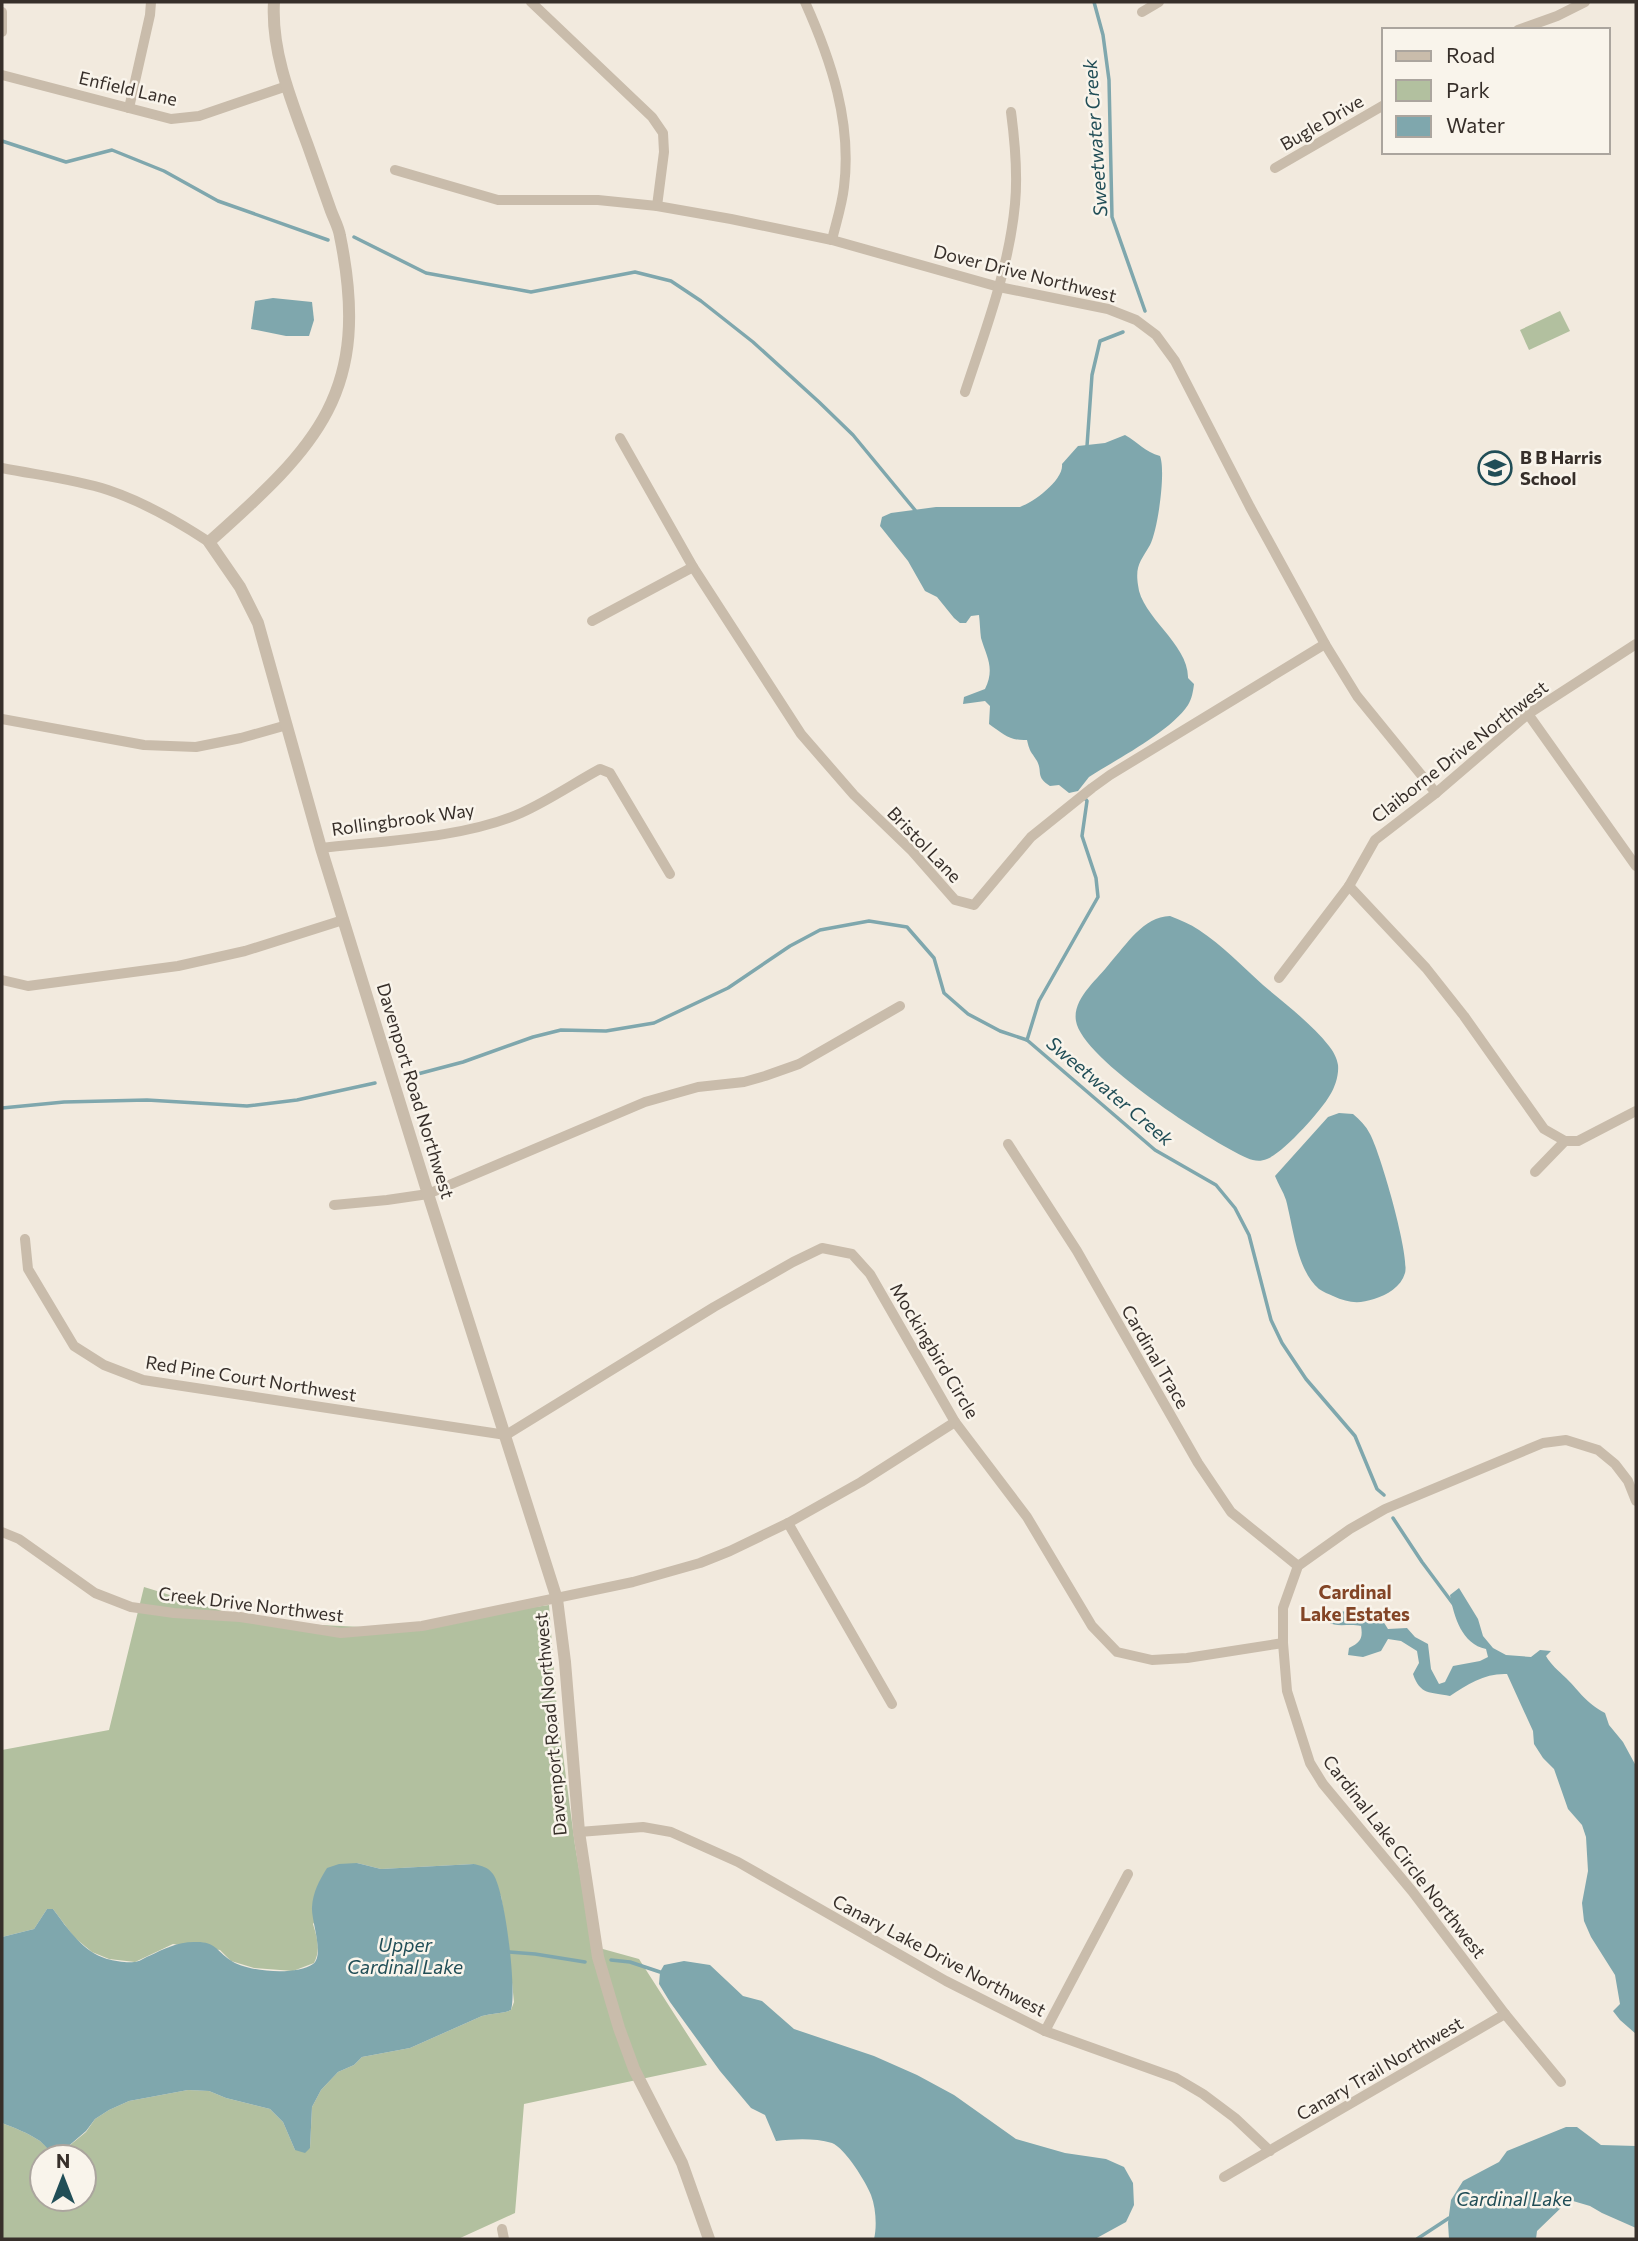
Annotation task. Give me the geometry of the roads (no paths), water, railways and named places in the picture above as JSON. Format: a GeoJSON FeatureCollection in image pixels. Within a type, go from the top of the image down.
{"type":"FeatureCollection","features":[{"type":"Feature","properties":{"kind":"street"},"geometry":{"type":"LineString","coordinates":[[129,108],[151,2]]}},
{"type":"Feature","properties":{"kind":"street"},"geometry":{"type":"LineString","coordinates":[[2,468],[110,491],[169,516],[209,542],[285,471],[311,440],[334,400],[347,355],[349,298],[340,234],[287,86],[273,24],[274,2]]}},
{"type":"Feature","properties":{"kind":"street"},"geometry":{"type":"LineString","coordinates":[[531,2],[652,117],[663,133],[664,152],[657,206]]}},
{"type":"Feature","properties":{"kind":"street"},"geometry":{"type":"LineString","coordinates":[[805,2],[826,48],[839,98],[845,143],[844,187],[832,240]]}},
{"type":"Feature","properties":{"kind":"street"},"geometry":{"type":"LineString","coordinates":[[1142,12],[1159,2]]}},
{"type":"Feature","properties":{"kind":"street"},"geometry":{"type":"LineString","coordinates":[[1524,28],[1585,2]]}},
{"type":"Feature","properties":{"kind":"street"},"geometry":{"type":"LineString","coordinates":[[2,12],[2,32]]}},
{"type":"Feature","properties":{"kind":"street","name":"Enfield Lane"},"geometry":{"type":"LineString","coordinates":[[2,75],[171,118],[192,117],[287,86]]}},
{"type":"Feature","properties":{"kind":"street","name":"Bugle Drive"},"geometry":{"type":"LineString","coordinates":[[1275,168],[1382,106]]}},
{"type":"Feature","properties":{"kind":"street"},"geometry":{"type":"LineString","coordinates":[[965,392],[999,287],[1015,204],[1017,152],[1011,112]]}},
{"type":"Feature","properties":{"kind":"street","name":"Dover Drive Northwest"},"geometry":{"type":"LineString","coordinates":[[395,170],[498,200],[598,200],[657,206],[832,240],[999,287],[1108,309],[1136,320],[1156,335],[1175,361],[1250,507],[1325,644],[1357,696],[1436,793]]}},
{"type":"Feature","properties":{"kind":"street"},"geometry":{"type":"LineString","coordinates":[[592,621],[693,567],[620,438]]}},
{"type":"Feature","properties":{"kind":"street","name":"Davenport Road Northwest"},"geometry":{"type":"LineString","coordinates":[[209,542],[240,586],[258,622],[343,920],[557,1599],[579,1832],[598,1957],[619,2028],[645,2092],[682,2163],[709,2239]]}},
{"type":"Feature","properties":{"kind":"street","name":"Bristol Lane"},"geometry":{"type":"LineString","coordinates":[[693,567],[801,734],[854,795],[912,851],[955,900],[974,905],[1031,837],[1091,788],[1325,644]]}},
{"type":"Feature","properties":{"kind":"street","name":"Claiborne Drive Northwest"},"geometry":{"type":"LineString","coordinates":[[1279,978],[1349,886],[1375,840],[1436,793],[1528,714],[1636,643]]}},
{"type":"Feature","properties":{"kind":"street"},"geometry":{"type":"LineString","coordinates":[[1528,714],[1636,866]]}},
{"type":"Feature","properties":{"kind":"street"},"geometry":{"type":"LineString","coordinates":[[2,719],[144,745],[196,747],[287,725]]}},
{"type":"Feature","properties":{"kind":"street","name":"Rollingbrook Way"},"geometry":{"type":"LineString","coordinates":[[321,848],[477,827],[520,813],[600,769],[610,773],[670,874]]}},
{"type":"Feature","properties":{"kind":"street"},"geometry":{"type":"LineString","coordinates":[[1349,886],[1426,968],[1464,1016],[1544,1129],[1565,1141],[1577,1141],[1636,1111]]}},
{"type":"Feature","properties":{"kind":"street"},"geometry":{"type":"LineString","coordinates":[[2,980],[28,986],[178,966],[245,951],[343,920]]}},
{"type":"Feature","properties":{"kind":"street"},"geometry":{"type":"LineString","coordinates":[[334,1205],[428,1194],[645,1102],[698,1087],[744,1082],[799,1064],[900,1006]]}},
{"type":"Feature","properties":{"kind":"street"},"geometry":{"type":"LineString","coordinates":[[1535,1172],[1565,1141]]}},
{"type":"Feature","properties":{"kind":"street","name":"Cardinal Trace"},"geometry":{"type":"LineString","coordinates":[[1008,1144],[1077,1251],[1214,1489],[1231,1511],[1298,1566]]}},
{"type":"Feature","properties":{"kind":"street","name":"Red Pine Court Northwest"},"geometry":{"type":"LineString","coordinates":[[25,1239],[28,1269],[52,1312],[74,1346],[104,1365],[143,1380],[506,1435]]}},
{"type":"Feature","properties":{"kind":"street","name":"Mockingbird Circle"},"geometry":{"type":"LineString","coordinates":[[506,1435],[714,1307],[793,1262],[822,1248],[852,1254],[870,1274],[955,1422],[1027,1517],[1092,1626],[1117,1652],[1152,1660],[1187,1658],[1283,1643]]}},
{"type":"Feature","properties":{"kind":"street","name":"Creek Drive Northwest"},"geometry":{"type":"LineString","coordinates":[[2,1532],[19,1539],[95,1593],[131,1607],[240,1618],[341,1633],[422,1626],[633,1582],[700,1563],[788,1523],[861,1482],[955,1422]]}},
{"type":"Feature","properties":{"kind":"street"},"geometry":{"type":"LineString","coordinates":[[1298,1566],[1350,1529],[1385,1509],[1543,1443],[1566,1440],[1598,1450],[1615,1464],[1628,1480],[1636,1501]]}},
{"type":"Feature","properties":{"kind":"street"},"geometry":{"type":"LineString","coordinates":[[788,1523],[892,1704]]}},
{"type":"Feature","properties":{"kind":"street","name":"Cardinal Lake Circle Northwest"},"geometry":{"type":"LineString","coordinates":[[1298,1566],[1283,1608],[1283,1643],[1287,1691],[1310,1763],[1323,1784],[1412,1891],[1505,2014],[1562,2082]]}},
{"type":"Feature","properties":{"kind":"street","name":"Canary Lake Drive Northwest"},"geometry":{"type":"LineString","coordinates":[[579,1832],[643,1827],[671,1832],[738,1862],[946,1981],[1045,2031],[1177,2078],[1235,2118],[1270,2151]]}},
{"type":"Feature","properties":{"kind":"street"},"geometry":{"type":"LineString","coordinates":[[1045,2031],[1128,1874]]}},
{"type":"Feature","properties":{"kind":"street","name":"Canary Trail Northwest"},"geometry":{"type":"LineString","coordinates":[[1224,2177],[1505,2014]]}},
{"type":"Feature","properties":{"kind":"water"},"geometry":{"type":"Polygon","coordinates":[[[273,298],[312,302],[314,320],[309,336],[286,336],[251,329],[255,301],[273,298]]]}},
{"type":"Feature","properties":{"kind":"water"},"geometry":{"type":"Polygon","coordinates":[[[1125,435],[1160,456],[1162,487],[1158,514],[1153,537],[1138,568],[1138,585],[1147,608],[1181,654],[1188,678],[1194,684],[1188,705],[1169,725],[1089,777],[1078,791],[1069,793],[1059,785],[1050,786],[1042,780],[1039,765],[1027,740],[1011,738],[989,724],[990,706],[985,701],[963,704],[964,697],[985,689],[988,682],[989,663],[981,638],[979,615],[971,616],[966,623],[960,623],[954,618],[937,597],[925,591],[908,561],[880,526],[882,517],[891,513],[936,507],[1020,507],[1053,483],[1062,464],[1078,446],[1105,443],[1125,435]]]}},
{"type":"Feature","properties":{"kind":"water"},"geometry":{"type":"Polygon","coordinates":[[[1170,916],[1196,928],[1224,949],[1314,1029],[1336,1057],[1337,1077],[1325,1102],[1292,1140],[1267,1159],[1259,1161],[1247,1158],[1150,1098],[1100,1056],[1084,1037],[1076,1021],[1082,997],[1129,940],[1152,921],[1170,916]]]}},
{"type":"Feature","properties":{"kind":"water"},"geometry":{"type":"Polygon","coordinates":[[[1339,1113],[1353,1114],[1370,1134],[1393,1204],[1403,1246],[1403,1278],[1393,1290],[1363,1302],[1338,1298],[1321,1290],[1312,1281],[1301,1260],[1286,1200],[1275,1176],[1328,1117],[1339,1113]]]}},
{"type":"Feature","properties":{"kind":"water"},"geometry":{"type":"Polygon","coordinates":[[[1459,1588],[1478,1619],[1483,1636],[1493,1648],[1506,1655],[1531,1657],[1540,1650],[1551,1651],[1546,1656],[1550,1662],[1588,1701],[1605,1713],[1609,1725],[1623,1742],[1636,1766],[1636,2034],[1613,2011],[1620,2004],[1615,1975],[1584,1921],[1582,1903],[1588,1871],[1586,1837],[1582,1825],[1568,1809],[1554,1769],[1534,1744],[1533,1731],[1507,1674],[1484,1677],[1450,1696],[1431,1693],[1419,1686],[1413,1674],[1419,1663],[1417,1651],[1401,1641],[1388,1639],[1381,1651],[1363,1657],[1348,1655],[1349,1648],[1360,1639],[1361,1626],[1327,1622],[1329,1616],[1362,1609],[1376,1615],[1388,1629],[1407,1628],[1415,1637],[1428,1644],[1431,1669],[1439,1684],[1445,1682],[1453,1666],[1488,1657],[1486,1649],[1471,1642],[1460,1628],[1450,1595],[1459,1588]]]}},
{"type":"Feature","properties":{"kind":"water","name":"Upper Cardinal Lake"},"geometry":{"type":"Polygon","coordinates":[[[357,1863],[381,1869],[474,1864],[491,1872],[502,1899],[509,1941],[511,2010],[482,2016],[410,2048],[362,2057],[354,2065],[338,2072],[321,2090],[312,2107],[310,2148],[305,2153],[295,2150],[283,2122],[270,2109],[209,2091],[188,2090],[129,2101],[95,2119],[72,2143],[42,2143],[2,2123],[2,1937],[34,1929],[47,1909],[53,1909],[83,1945],[107,1959],[136,1962],[165,1948],[188,1942],[201,1942],[215,1947],[238,1964],[259,1970],[305,1968],[313,1964],[318,1953],[312,1913],[315,1891],[327,1868],[357,1863]]]}},
{"type":"Feature","properties":{"kind":"water"},"geometry":{"type":"Polygon","coordinates":[[[684,1961],[710,1965],[743,1996],[762,2001],[794,2029],[874,2056],[917,2075],[954,2095],[1016,2139],[1065,2153],[1106,2159],[1124,2167],[1133,2183],[1134,2205],[1126,2222],[1095,2239],[874,2239],[876,2217],[871,2195],[843,2151],[832,2143],[819,2140],[776,2141],[765,2115],[751,2108],[720,2071],[670,2002],[659,1984],[660,1972],[664,1965],[684,1961]]]}},
{"type":"Feature","properties":{"kind":"water","name":"Cardinal Lake"},"geometry":{"type":"Polygon","coordinates":[[[1566,2127],[1577,2127],[1601,2145],[1636,2146],[1636,2228],[1590,2206],[1573,2201],[1565,2204],[1537,2231],[1536,2239],[1449,2239],[1451,2200],[1463,2181],[1499,2162],[1507,2151],[1566,2127]]]}},
{"type":"Feature","properties":{"kind":"waterway","name":"Sweetwater Creek"},"geometry":{"type":"LineString","coordinates":[[1094,2],[1103,35],[1109,80],[1112,217],[1145,311]]}},
{"type":"Feature","properties":{"kind":"waterway"},"geometry":{"type":"LineString","coordinates":[[2,141],[66,162],[112,150],[164,171],[218,201],[328,240]]}},
{"type":"Feature","properties":{"kind":"waterway"},"geometry":{"type":"LineString","coordinates":[[354,237],[426,273],[531,292],[635,272],[671,281],[753,342],[819,402],[853,435],[915,510]]}},
{"type":"Feature","properties":{"kind":"waterway","name":"Sweetwater Creek"},"geometry":{"type":"LineString","coordinates":[[1087,446],[1092,375],[1100,341],[1123,332]]}},
{"type":"Feature","properties":{"kind":"waterway","name":"Sweetwater Creek"},"geometry":{"type":"LineString","coordinates":[[1027,1040],[1039,1001],[1098,897],[1096,878],[1082,836],[1087,801],[1084,797]]}},
{"type":"Feature","properties":{"kind":"waterway"},"geometry":{"type":"LineString","coordinates":[[410,1076],[561,1030],[606,1031],[654,1023],[728,988],[790,946],[820,930],[869,921],[907,927],[934,958],[944,993],[968,1014],[1000,1031],[1027,1040],[1155,1150],[1216,1185],[1235,1208],[1249,1235],[1271,1320],[1282,1343],[1306,1379],[1355,1436],[1377,1489],[1384,1495]]}},
{"type":"Feature","properties":{"kind":"waterway"},"geometry":{"type":"LineString","coordinates":[[2,1108],[64,1102],[147,1100],[247,1106],[297,1100],[375,1083]]}},
{"type":"Feature","properties":{"kind":"waterway","name":"Sweetwater Creek"},"geometry":{"type":"LineString","coordinates":[[1393,1518],[1454,1605]]}},
{"type":"Feature","properties":{"kind":"waterway"},"geometry":{"type":"LineString","coordinates":[[509,1952],[585,1962]]}},
{"type":"Feature","properties":{"kind":"waterway"},"geometry":{"type":"LineString","coordinates":[[611,1960],[630,1962],[660,1972]]}},
{"type":"Feature","properties":{"kind":"waterway"},"geometry":{"type":"LineString","coordinates":[[1417,2239],[1449,2218]]}},
{"type":"Feature","properties":{"kind":"place","name":"B B Harris School"},"geometry":{"type":"Point","coordinates":[1495,468]}},
{"type":"Feature","properties":{"kind":"district","name":"Cardinal Lake Estates"},"geometry":{"type":"Point","coordinates":[1355,1603]}}]}
